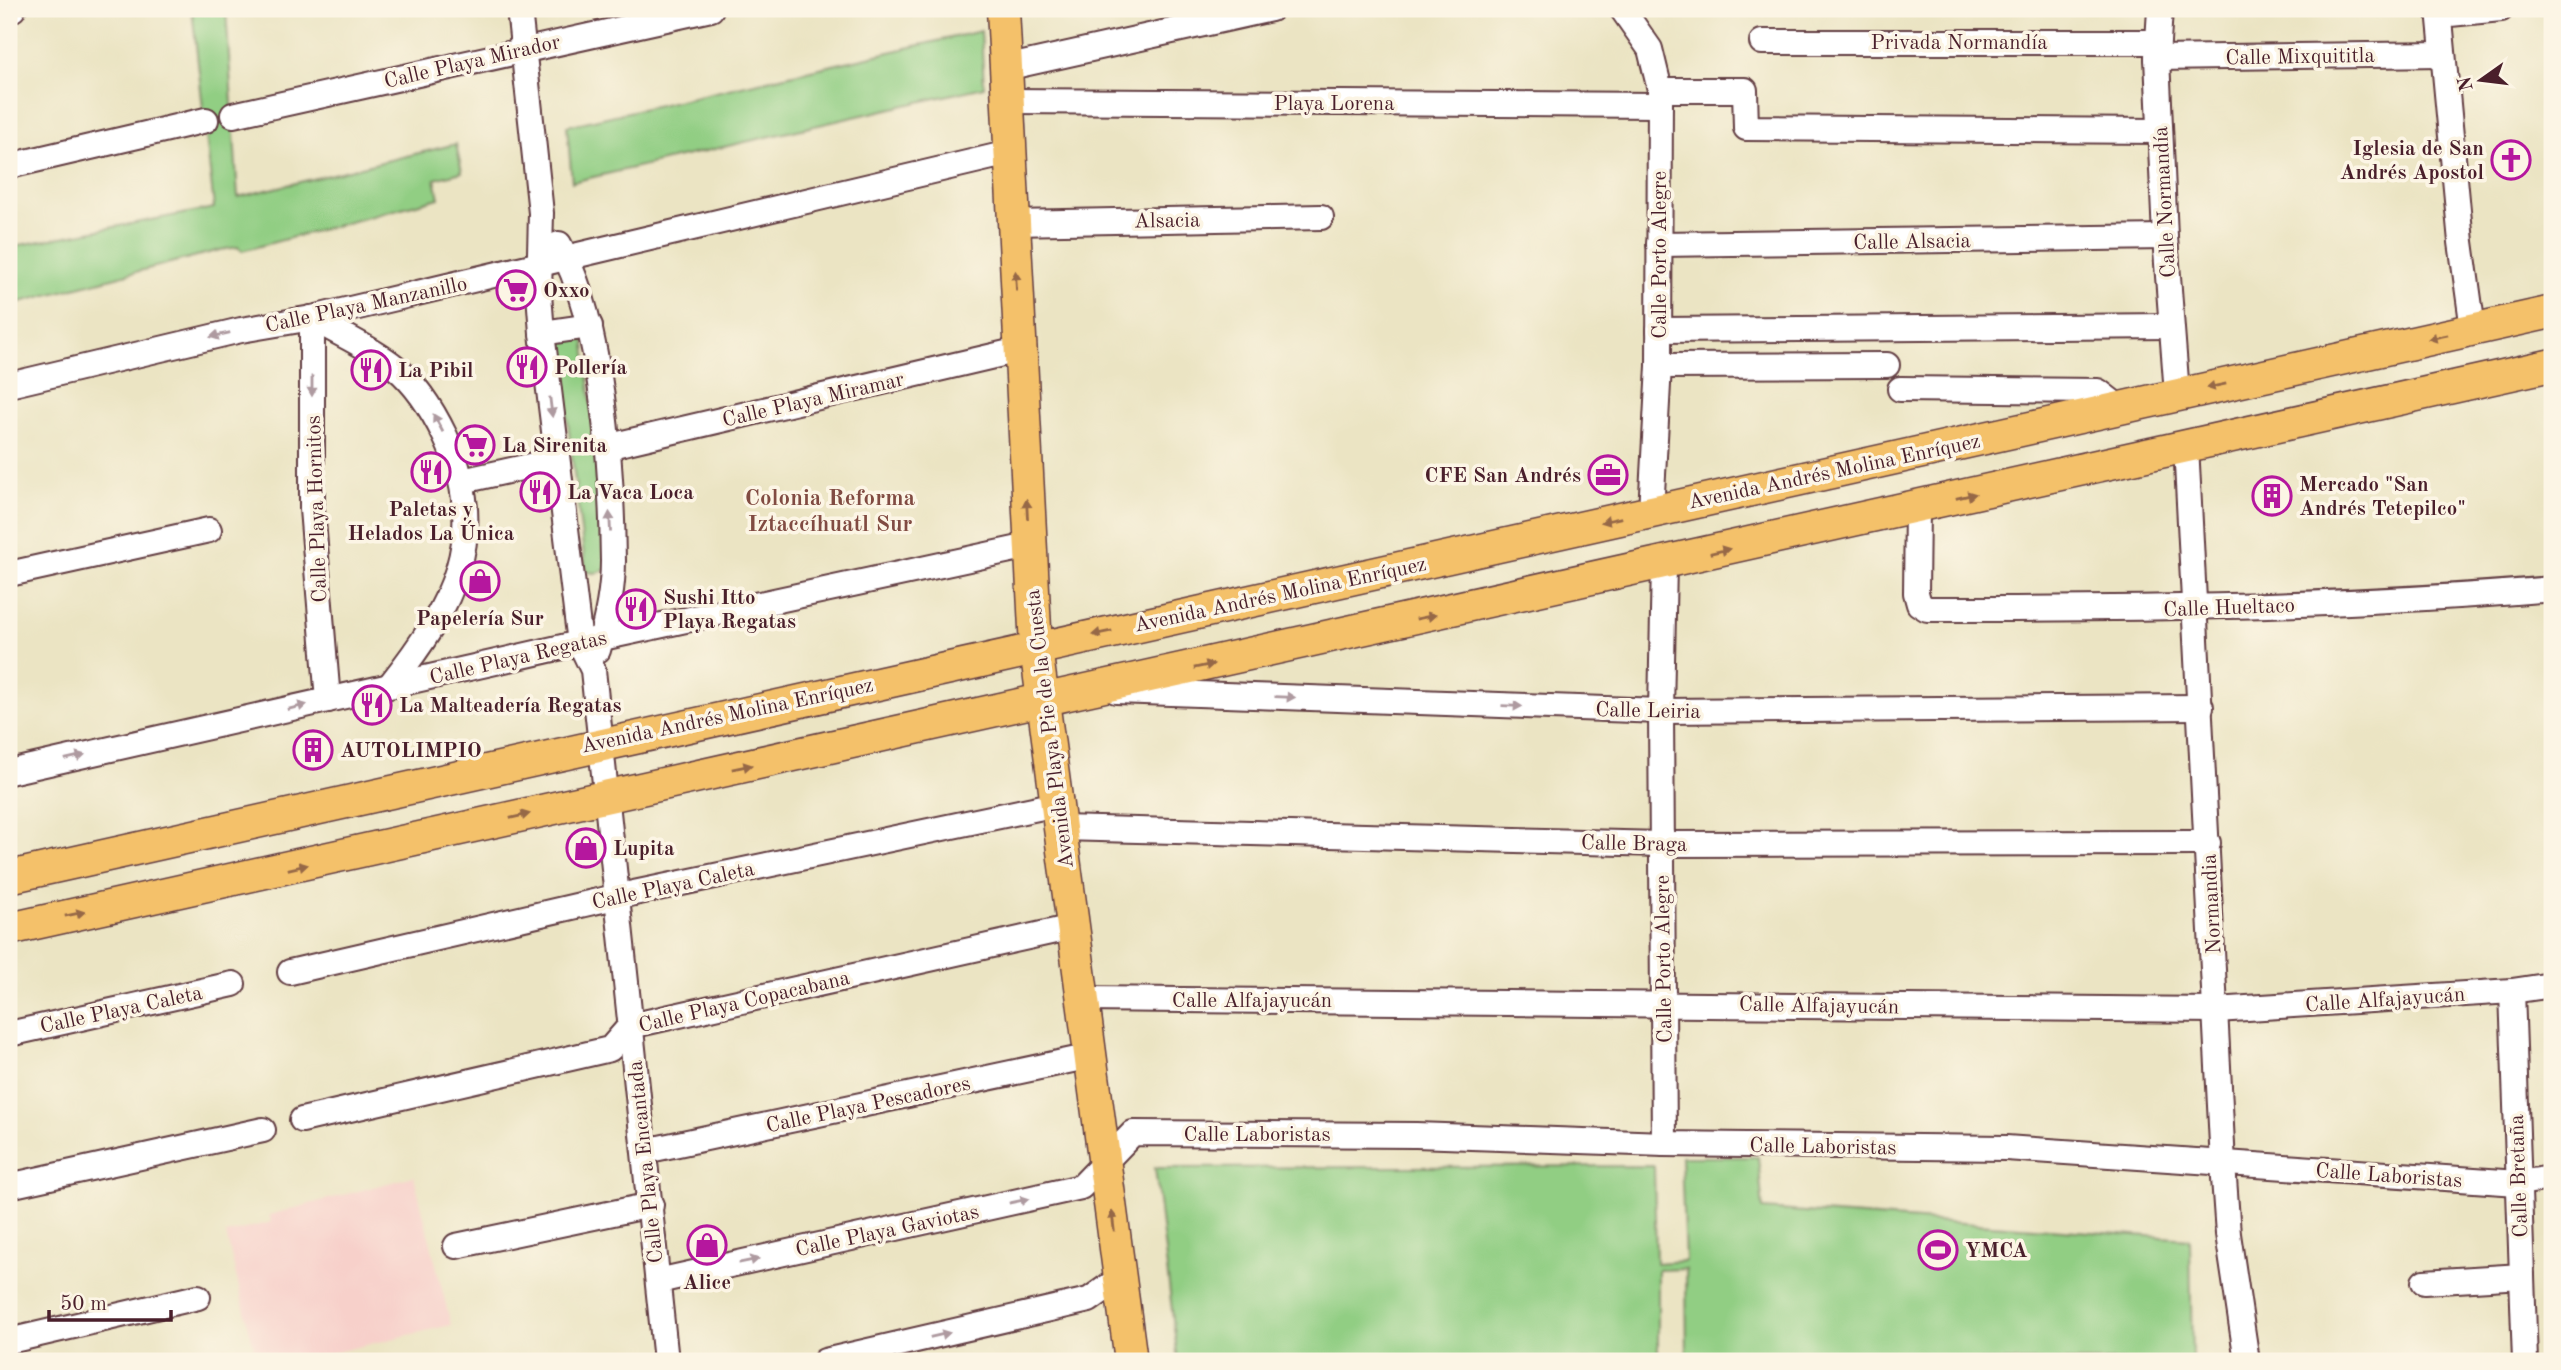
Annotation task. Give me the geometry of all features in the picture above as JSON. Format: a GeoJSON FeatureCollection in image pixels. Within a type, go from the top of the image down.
{"type":"FeatureCollection","features":[{"type":"Feature","properties":{"kind":"main road","name":"Avenida Playa Pie de la Cuesta"},"geometry":{"type":"LineString","coordinates":[[1003,9],[1028,546],[1036,648],[1131,1361]]}},
{"type":"Feature","properties":{"kind":"main road","name":"Avenida Andrés Molina Enríquez"},"geometry":{"type":"LineString","coordinates":[[9,877],[264,822],[601,743],[2552,312]]}},
{"type":"Feature","properties":{"kind":"main road"},"geometry":{"type":"LineString","coordinates":[[9,929],[2552,365]]}},
{"type":"Feature","properties":{"kind":"street","name":"Calle Playa Encantada"},"geometry":{"type":"LineString","coordinates":[[519,9],[541,213],[538,265],[542,333],[571,569],[591,641],[614,897],[651,1205],[661,1360]]}},
{"type":"Feature","properties":{"kind":"street","name":"Calle Playa Mirador"},"geometry":{"type":"LineString","coordinates":[[233,115],[711,9]]}},
{"type":"Feature","properties":{"kind":"street"},"geometry":{"type":"LineString","coordinates":[[1005,68],[1271,9]]}},
{"type":"Feature","properties":{"kind":"street","name":"Calle Porto Alegre"},"geometry":{"type":"LineString","coordinates":[[1622,9],[1650,49],[1660,97],[1659,366],[1651,511]]}},
{"type":"Feature","properties":{"kind":"street","name":"Calle Normandía"},"geometry":{"type":"LineString","coordinates":[[2160,9],[2157,50],[2160,131],[2177,394]]}},
{"type":"Feature","properties":{"kind":"street"},"geometry":{"type":"LineString","coordinates":[[2473,329],[2460,242],[2439,12],[2501,9]]}},
{"type":"Feature","properties":{"kind":"street","name":"Privada Normandía"},"geometry":{"type":"LineString","coordinates":[[1762,42],[2157,50]]}},
{"type":"Feature","properties":{"kind":"street","name":"Calle Mixquititla"},"geometry":{"type":"LineString","coordinates":[[2157,50],[2442,54]]}},
{"type":"Feature","properties":{"kind":"street","name":"Playa Lorena"},"geometry":{"type":"LineString","coordinates":[[1007,101],[1660,97],[1745,90],[1746,128],[2160,131]]}},
{"type":"Feature","properties":{"kind":"street"},"geometry":{"type":"LineString","coordinates":[[9,166],[206,120]]}},
{"type":"Feature","properties":{"kind":"street","name":"Calle Playa Manzanillo"},"geometry":{"type":"LineString","coordinates":[[9,385],[241,330],[312,318],[1009,153]]}},
{"type":"Feature","properties":{"kind":"street","name":"Calle Playa Encantada"},"geometry":{"type":"LineString","coordinates":[[541,213],[567,258],[582,294],[590,326],[606,447],[613,564],[591,641]]}},
{"type":"Feature","properties":{"kind":"street","name":"Alsacia"},"geometry":{"type":"LineString","coordinates":[[1013,223],[1321,217]]}},
{"type":"Feature","properties":{"kind":"street","name":"Calle Alsacia"},"geometry":{"type":"LineString","coordinates":[[1659,244],[2165,237]]}},
{"type":"Feature","properties":{"kind":"street"},"geometry":{"type":"LineString","coordinates":[[312,318],[380,356],[417,390],[435,416],[462,481],[467,503],[466,537],[458,573],[439,616],[390,685]]}},
{"type":"Feature","properties":{"kind":"street","name":"Calle Playa Hornitos"},"geometry":{"type":"LineString","coordinates":[[312,318],[312,509],[328,700]]}},
{"type":"Feature","properties":{"kind":"street"},"geometry":{"type":"LineString","coordinates":[[542,333],[590,326]]}},
{"type":"Feature","properties":{"kind":"street"},"geometry":{"type":"LineString","coordinates":[[1659,330],[2171,327]]}},
{"type":"Feature","properties":{"kind":"street","name":"Calle Playa Miramar"},"geometry":{"type":"LineString","coordinates":[[606,447],[1019,350]]}},
{"type":"Feature","properties":{"kind":"street"},"geometry":{"type":"LineString","coordinates":[[1659,366],[1887,365]]}},
{"type":"Feature","properties":{"kind":"street"},"geometry":{"type":"LineString","coordinates":[[1900,389],[2098,391],[2120,408]]}},
{"type":"Feature","properties":{"kind":"street","name":"Normandia"},"geometry":{"type":"LineString","coordinates":[[2186,445],[2202,707],[2223,1164],[2228,1234],[2247,1361]]}},
{"type":"Feature","properties":{"kind":"street"},"geometry":{"type":"LineString","coordinates":[[462,481],[557,460]]}},
{"type":"Feature","properties":{"kind":"street","name":"Calle Hueltaco"},"geometry":{"type":"LineString","coordinates":[[1917,507],[1916,593],[1919,604],[1927,610],[2195,610],[2411,601],[2552,589]]}},
{"type":"Feature","properties":{"kind":"street"},"geometry":{"type":"LineString","coordinates":[[9,574],[209,530]]}},
{"type":"Feature","properties":{"kind":"street","name":"Calle Playa Regatas"},"geometry":{"type":"LineString","coordinates":[[9,772],[390,685],[1028,546]]}},
{"type":"Feature","properties":{"kind":"street"},"geometry":{"type":"LineString","coordinates":[[571,569],[613,564]]}},
{"type":"Feature","properties":{"kind":"street","name":"Calle Porto Alegre"},"geometry":{"type":"LineString","coordinates":[[1664,564],[1661,711],[1664,1144]]}},
{"type":"Feature","properties":{"kind":"street","name":"Calle Leiria"},"geometry":{"type":"LineString","coordinates":[[1094,690],[1661,711],[2202,707]]}},
{"type":"Feature","properties":{"kind":"street","name":"Calle Braga"},"geometry":{"type":"LineString","coordinates":[[1059,816],[1661,844],[2208,843]]}},
{"type":"Feature","properties":{"kind":"street","name":"Calle Playa Caleta"},"geometry":{"type":"LineString","coordinates":[[290,972],[614,897],[1059,816]]}},
{"type":"Feature","properties":{"kind":"street","name":"Calle Playa Copacabana"},"geometry":{"type":"LineString","coordinates":[[302,1120],[610,1049],[630,1026],[1073,927]]}},
{"type":"Feature","properties":{"kind":"street","name":"Calle Playa Caleta"},"geometry":{"type":"LineString","coordinates":[[9,1034],[233,984]]}},
{"type":"Feature","properties":{"kind":"street","name":"Calle Alfajayucán"},"geometry":{"type":"LineString","coordinates":[[1084,999],[2216,1010],[2512,991],[2552,985]]}},
{"type":"Feature","properties":{"kind":"street","name":"Calle Bretaña"},"geometry":{"type":"LineString","coordinates":[[2512,991],[2525,1361]]}},
{"type":"Feature","properties":{"kind":"street","name":"Calle Playa Pescadores"},"geometry":{"type":"LineString","coordinates":[[645,1151],[1091,1056]]}},
{"type":"Feature","properties":{"kind":"street"},"geometry":{"type":"LineString","coordinates":[[9,1186],[263,1130]]}},
{"type":"Feature","properties":{"kind":"street","name":"Calle Laboristas"},"geometry":{"type":"LineString","coordinates":[[1105,1162],[1133,1133],[1416,1135],[1664,1144],[2006,1148],[2518,1182],[2552,1178]]}},
{"type":"Feature","properties":{"kind":"street","name":"Calle Playa Gaviotas"},"geometry":{"type":"LineString","coordinates":[[658,1281],[1081,1187],[1105,1162]]}},
{"type":"Feature","properties":{"kind":"street"},"geometry":{"type":"LineString","coordinates":[[456,1247],[651,1205]]}},
{"type":"Feature","properties":{"kind":"street"},"geometry":{"type":"LineString","coordinates":[[2424,1282],[2522,1276]]}},
{"type":"Feature","properties":{"kind":"street"},"geometry":{"type":"LineString","coordinates":[[825,1361],[1089,1300],[1119,1278]]}},
{"type":"Feature","properties":{"kind":"street"},"geometry":{"type":"LineString","coordinates":[[9,1341],[198,1297]]}},
{"type":"Feature","properties":{"kind":"shaded area"},"geometry":{"type":"Polygon","coordinates":[[[414,1176],[451,1325],[298,1361],[257,1361],[226,1234],[271,1222],[269,1215],[414,1176]]]}},
{"type":"Feature","properties":{"kind":"green space"},"geometry":{"type":"Polygon","coordinates":[[[192,9],[226,9],[238,197],[456,144],[462,172],[435,179],[439,198],[242,251],[238,247],[220,250],[9,305],[9,247],[214,208],[192,9]]]}},
{"type":"Feature","properties":{"kind":"green space"},"geometry":{"type":"Polygon","coordinates":[[[981,31],[984,87],[572,182],[567,126],[981,31]]]}},
{"type":"Feature","properties":{"kind":"green space"},"geometry":{"type":"Polygon","coordinates":[[[584,334],[608,569],[596,573],[586,572],[558,341],[584,334]]]}},
{"type":"Feature","properties":{"kind":"green space","name":"YMCA"},"geometry":{"type":"Polygon","coordinates":[[[1681,1157],[1758,1157],[1763,1209],[2190,1239],[2192,1361],[1687,1361],[1686,1269],[1658,1270],[1658,1361],[1178,1361],[1155,1168],[1654,1166],[1656,1263],[1685,1261],[1681,1157]]]}},
{"type":"Feature","properties":{"kind":"place","name":"Iglesia de San Andrés Apostol"},"geometry":{"type":"Point","coordinates":[2511,160]}},
{"type":"Feature","properties":{"kind":"place","name":"Oxxo"},"geometry":{"type":"Point","coordinates":[516,290]}},
{"type":"Feature","properties":{"kind":"place","name":"Pollería"},"geometry":{"type":"Point","coordinates":[527,367]}},
{"type":"Feature","properties":{"kind":"place","name":"La Pibil"},"geometry":{"type":"Point","coordinates":[371,370]}},
{"type":"Feature","properties":{"kind":"place","name":"La Sirenita"},"geometry":{"type":"Point","coordinates":[475,445]}},
{"type":"Feature","properties":{"kind":"place","name":"Paletas y Helados La Única"},"geometry":{"type":"Point","coordinates":[431,472]}},
{"type":"Feature","properties":{"kind":"place","name":"CFE San Andrés"},"geometry":{"type":"Point","coordinates":[1608,475]}},
{"type":"Feature","properties":{"kind":"place","name":"La Vaca Loca"},"geometry":{"type":"Point","coordinates":[540,492]}},
{"type":"Feature","properties":{"kind":"place","name":"Mercado \"San Andrés Tetepilco\""},"geometry":{"type":"Point","coordinates":[2272,496]}},
{"type":"Feature","properties":{"kind":"place","name":"Papelería Sur"},"geometry":{"type":"Point","coordinates":[480,581]}},
{"type":"Feature","properties":{"kind":"place","name":"Sushi Itto Playa Regatas"},"geometry":{"type":"Point","coordinates":[636,609]}},
{"type":"Feature","properties":{"kind":"place","name":"La Malteadería Regatas"},"geometry":{"type":"Point","coordinates":[372,705]}},
{"type":"Feature","properties":{"kind":"place","name":"AUTOLIMPIO"},"geometry":{"type":"Point","coordinates":[313,750]}},
{"type":"Feature","properties":{"kind":"place","name":"Lupita"},"geometry":{"type":"Point","coordinates":[586,848]}},
{"type":"Feature","properties":{"kind":"place","name":"Alice"},"geometry":{"type":"Point","coordinates":[707,1245]}},
{"type":"Feature","properties":{"kind":"place","name":"YMCA"},"geometry":{"type":"Point","coordinates":[1938,1250]}},
{"type":"Feature","properties":{"kind":"district","name":"Colonia Reforma Iztaccíhuatl Sur"},"geometry":{"type":"Point","coordinates":[830,510]}}]}
